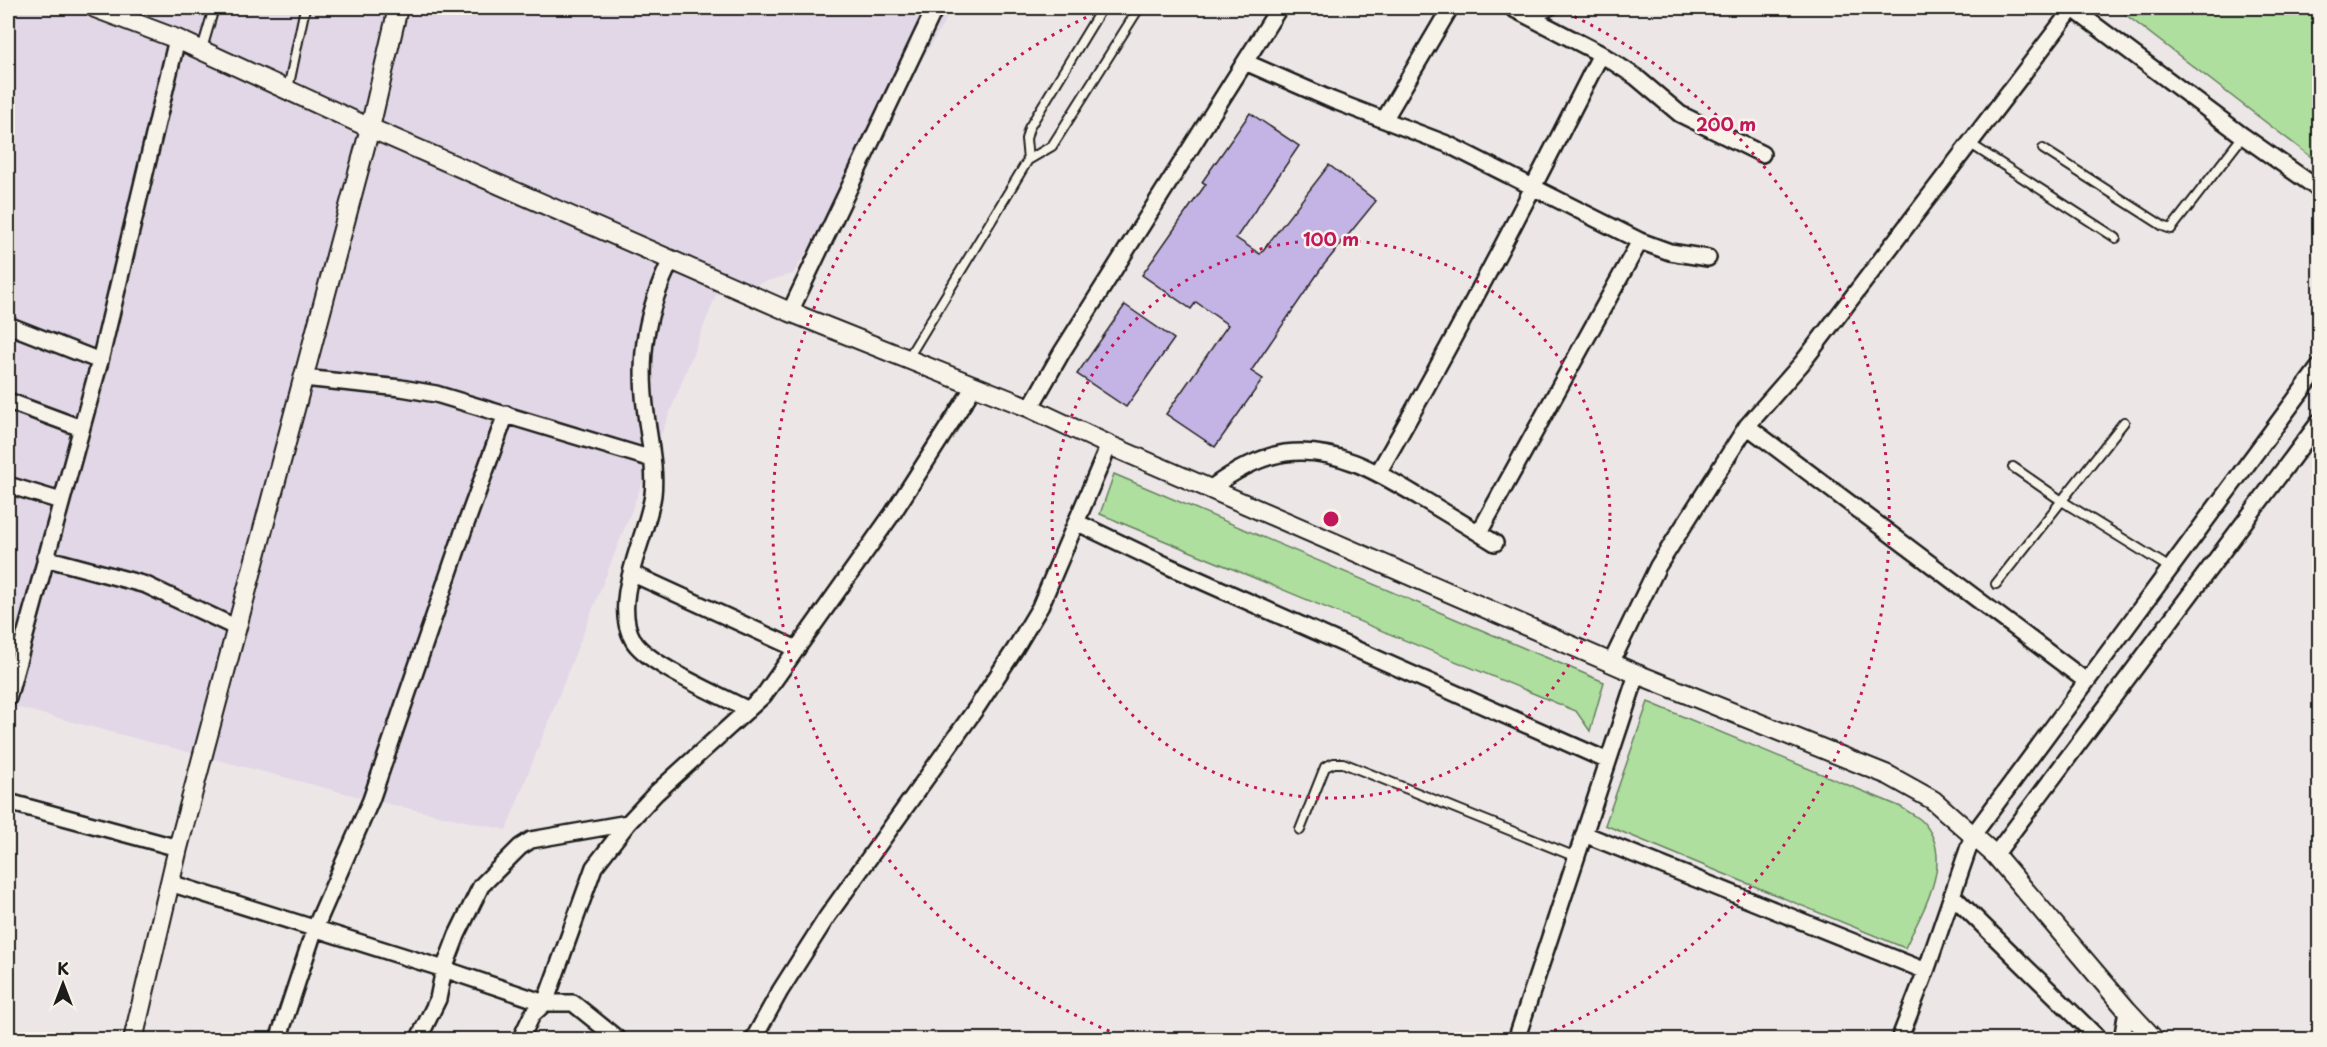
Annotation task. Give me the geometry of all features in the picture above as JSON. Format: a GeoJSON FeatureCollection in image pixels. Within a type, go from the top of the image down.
{"type":"FeatureCollection","features":[{"type":"Feature","properties":{"kind":"street"},"geometry":{"type":"LineString","coordinates":[[95,8],[177,39],[369,128],[790,312],[1030,408],[1109,445],[1611,663],[1888,776],[1933,800],[1995,855],[2127,1010],[2156,1040]]}},
{"type":"Feature","properties":{"kind":"street"},"geometry":{"type":"LineString","coordinates":[[134,1040],[178,848],[369,128],[398,8]]}},
{"type":"Feature","properties":{"kind":"street"},"geometry":{"type":"LineString","coordinates":[[790,312],[935,8]]}},
{"type":"Feature","properties":{"kind":"street"},"geometry":{"type":"LineString","coordinates":[[1030,408],[1062,352],[1279,8]]}},
{"type":"Feature","properties":{"kind":"street"},"geometry":{"type":"LineString","coordinates":[[1384,120],[1450,8]]}},
{"type":"Feature","properties":{"kind":"street"},"geometry":{"type":"LineString","coordinates":[[1512,8],[1601,54],[1636,77],[1680,114],[1762,154]]}},
{"type":"Feature","properties":{"kind":"street"},"geometry":{"type":"LineString","coordinates":[[1611,663],[1658,566],[1747,426],[1802,363],[2073,8],[2319,190]]}},
{"type":"Feature","properties":{"kind":"street"},"geometry":{"type":"LineString","coordinates":[[8,698],[100,361],[177,39]]}},
{"type":"Feature","properties":{"kind":"street"},"geometry":{"type":"LineString","coordinates":[[1378,473],[1440,366],[1601,54]]}},
{"type":"Feature","properties":{"kind":"street"},"geometry":{"type":"LineString","coordinates":[[1245,62],[1332,100],[1447,144],[1640,241],[1670,252],[1708,258]]}},
{"type":"Feature","properties":{"kind":"street"},"geometry":{"type":"LineString","coordinates":[[1479,533],[1640,241]]}},
{"type":"Feature","properties":{"kind":"street"},"geometry":{"type":"LineString","coordinates":[[671,260],[652,306],[642,352],[641,371],[652,459],[652,495],[626,592],[625,622],[639,650],[654,661],[748,710]]}},
{"type":"Feature","properties":{"kind":"street"},"geometry":{"type":"LineString","coordinates":[[8,325],[100,361]]}},
{"type":"Feature","properties":{"kind":"street"},"geometry":{"type":"LineString","coordinates":[[1899,1040],[1926,971],[1973,835],[2319,366]]}},
{"type":"Feature","properties":{"kind":"street"},"geometry":{"type":"LineString","coordinates":[[303,378],[436,394],[652,459]]}},
{"type":"Feature","properties":{"kind":"street"},"geometry":{"type":"LineString","coordinates":[[520,1040],[532,1015],[545,1003],[594,867],[628,823],[656,793],[764,695],[893,513],[975,385]]}},
{"type":"Feature","properties":{"kind":"street"},"geometry":{"type":"LineString","coordinates":[[8,401],[81,428]]}},
{"type":"Feature","properties":{"kind":"street"},"geometry":{"type":"LineString","coordinates":[[278,1040],[315,928],[371,800],[506,414]]}},
{"type":"Feature","properties":{"kind":"street"},"geometry":{"type":"LineString","coordinates":[[1995,855],[2319,421]]}},
{"type":"Feature","properties":{"kind":"street"},"geometry":{"type":"LineString","coordinates":[[1747,426],[2086,681]]}},
{"type":"Feature","properties":{"kind":"street"},"geometry":{"type":"LineString","coordinates":[[753,1040],[780,991],[827,917],[977,707],[1015,649],[1040,607],[1109,445]]}},
{"type":"Feature","properties":{"kind":"street"},"geometry":{"type":"LineString","coordinates":[[1211,488],[1232,473],[1258,461],[1284,453],[1329,454],[1355,462],[1378,473],[1495,543]]}},
{"type":"Feature","properties":{"kind":"street"},"geometry":{"type":"LineString","coordinates":[[8,485],[61,501]]}},
{"type":"Feature","properties":{"kind":"street"},"geometry":{"type":"LineString","coordinates":[[1076,522],[1178,571],[1608,761]]}},
{"type":"Feature","properties":{"kind":"street"},"geometry":{"type":"LineString","coordinates":[[45,558],[146,585],[237,628]]}},
{"type":"Feature","properties":{"kind":"street"},"geometry":{"type":"LineString","coordinates":[[631,573],[797,649]]}},
{"type":"Feature","properties":{"kind":"street"},"geometry":{"type":"LineString","coordinates":[[1516,1040],[1637,674]]}},
{"type":"Feature","properties":{"kind":"street"},"geometry":{"type":"LineString","coordinates":[[8,802],[178,848]]}},
{"type":"Feature","properties":{"kind":"street"},"geometry":{"type":"LineString","coordinates":[[418,1040],[438,999],[444,969],[457,935],[481,886],[525,843],[531,840],[628,823]]}},
{"type":"Feature","properties":{"kind":"street"},"geometry":{"type":"LineString","coordinates":[[1584,834],[1926,971]]}},
{"type":"Feature","properties":{"kind":"street"},"geometry":{"type":"LineString","coordinates":[[170,883],[545,1003],[573,1003],[618,1040]]}},
{"type":"Feature","properties":{"kind":"street"},"geometry":{"type":"LineString","coordinates":[[1952,895],[2100,1040]]}},
{"type":"Feature","properties":{"kind":"street"},"geometry":{"type":"LineString","coordinates":[[2122,1040],[2127,1010]]}},
{"type":"Feature","properties":{"kind":"lane"},"geometry":{"type":"LineString","coordinates":[[201,51],[214,8]]}},
{"type":"Feature","properties":{"kind":"lane"},"geometry":{"type":"LineString","coordinates":[[288,90],[305,8]]}},
{"type":"Feature","properties":{"kind":"lane"},"geometry":{"type":"LineString","coordinates":[[1028,160],[1026,139],[1029,128],[1102,8]]}},
{"type":"Feature","properties":{"kind":"lane"},"geometry":{"type":"LineString","coordinates":[[908,358],[1028,160],[1052,146],[1139,8]]}},
{"type":"Feature","properties":{"kind":"lane"},"geometry":{"type":"LineString","coordinates":[[1534,19],[1556,8]]}},
{"type":"Feature","properties":{"kind":"lane"},"geometry":{"type":"LineString","coordinates":[[2043,149],[2171,229],[2243,136]]}},
{"type":"Feature","properties":{"kind":"lane"},"geometry":{"type":"LineString","coordinates":[[1970,143],[2116,238]]}},
{"type":"Feature","properties":{"kind":"lane"},"geometry":{"type":"LineString","coordinates":[[1996,584],[2124,422]]}},
{"type":"Feature","properties":{"kind":"lane"},"geometry":{"type":"LineString","coordinates":[[2013,467],[2062,501],[2170,568]]}},
{"type":"Feature","properties":{"kind":"lane"},"geometry":{"type":"LineString","coordinates":[[1300,830],[1325,766],[1343,763],[1576,857]]}},
{"type":"Feature","properties":{"kind":"shaded area"},"geometry":{"type":"Polygon","coordinates":[[[8,8],[953,8],[793,274],[716,295],[506,830],[371,800],[8,705],[8,8]]]}},
{"type":"Feature","properties":{"kind":"green space"},"geometry":{"type":"Polygon","coordinates":[[[2117,8],[2319,8],[2319,163],[2117,8]]]}},
{"type":"Feature","properties":{"kind":"green space"},"geometry":{"type":"Polygon","coordinates":[[[1114,474],[1604,682],[1590,731],[1576,711],[1100,514],[1114,474]]]}},
{"type":"Feature","properties":{"kind":"green space"},"geometry":{"type":"Polygon","coordinates":[[[1648,702],[1901,807],[1921,820],[1932,835],[1937,867],[1927,901],[1905,948],[1605,825],[1648,702]]]}},
{"type":"Feature","properties":{"kind":"building"},"geometry":{"type":"Polygon","coordinates":[[[1250,113],[1299,146],[1236,238],[1260,254],[1329,165],[1376,201],[1323,266],[1251,371],[1263,379],[1215,447],[1166,414],[1228,325],[1196,302],[1191,309],[1142,275],[1206,184],[1202,182],[1250,113]]]}},
{"type":"Feature","properties":{"kind":"building"},"geometry":{"type":"Polygon","coordinates":[[[1125,305],[1174,339],[1126,407],[1077,374],[1125,305]]]}}]}
